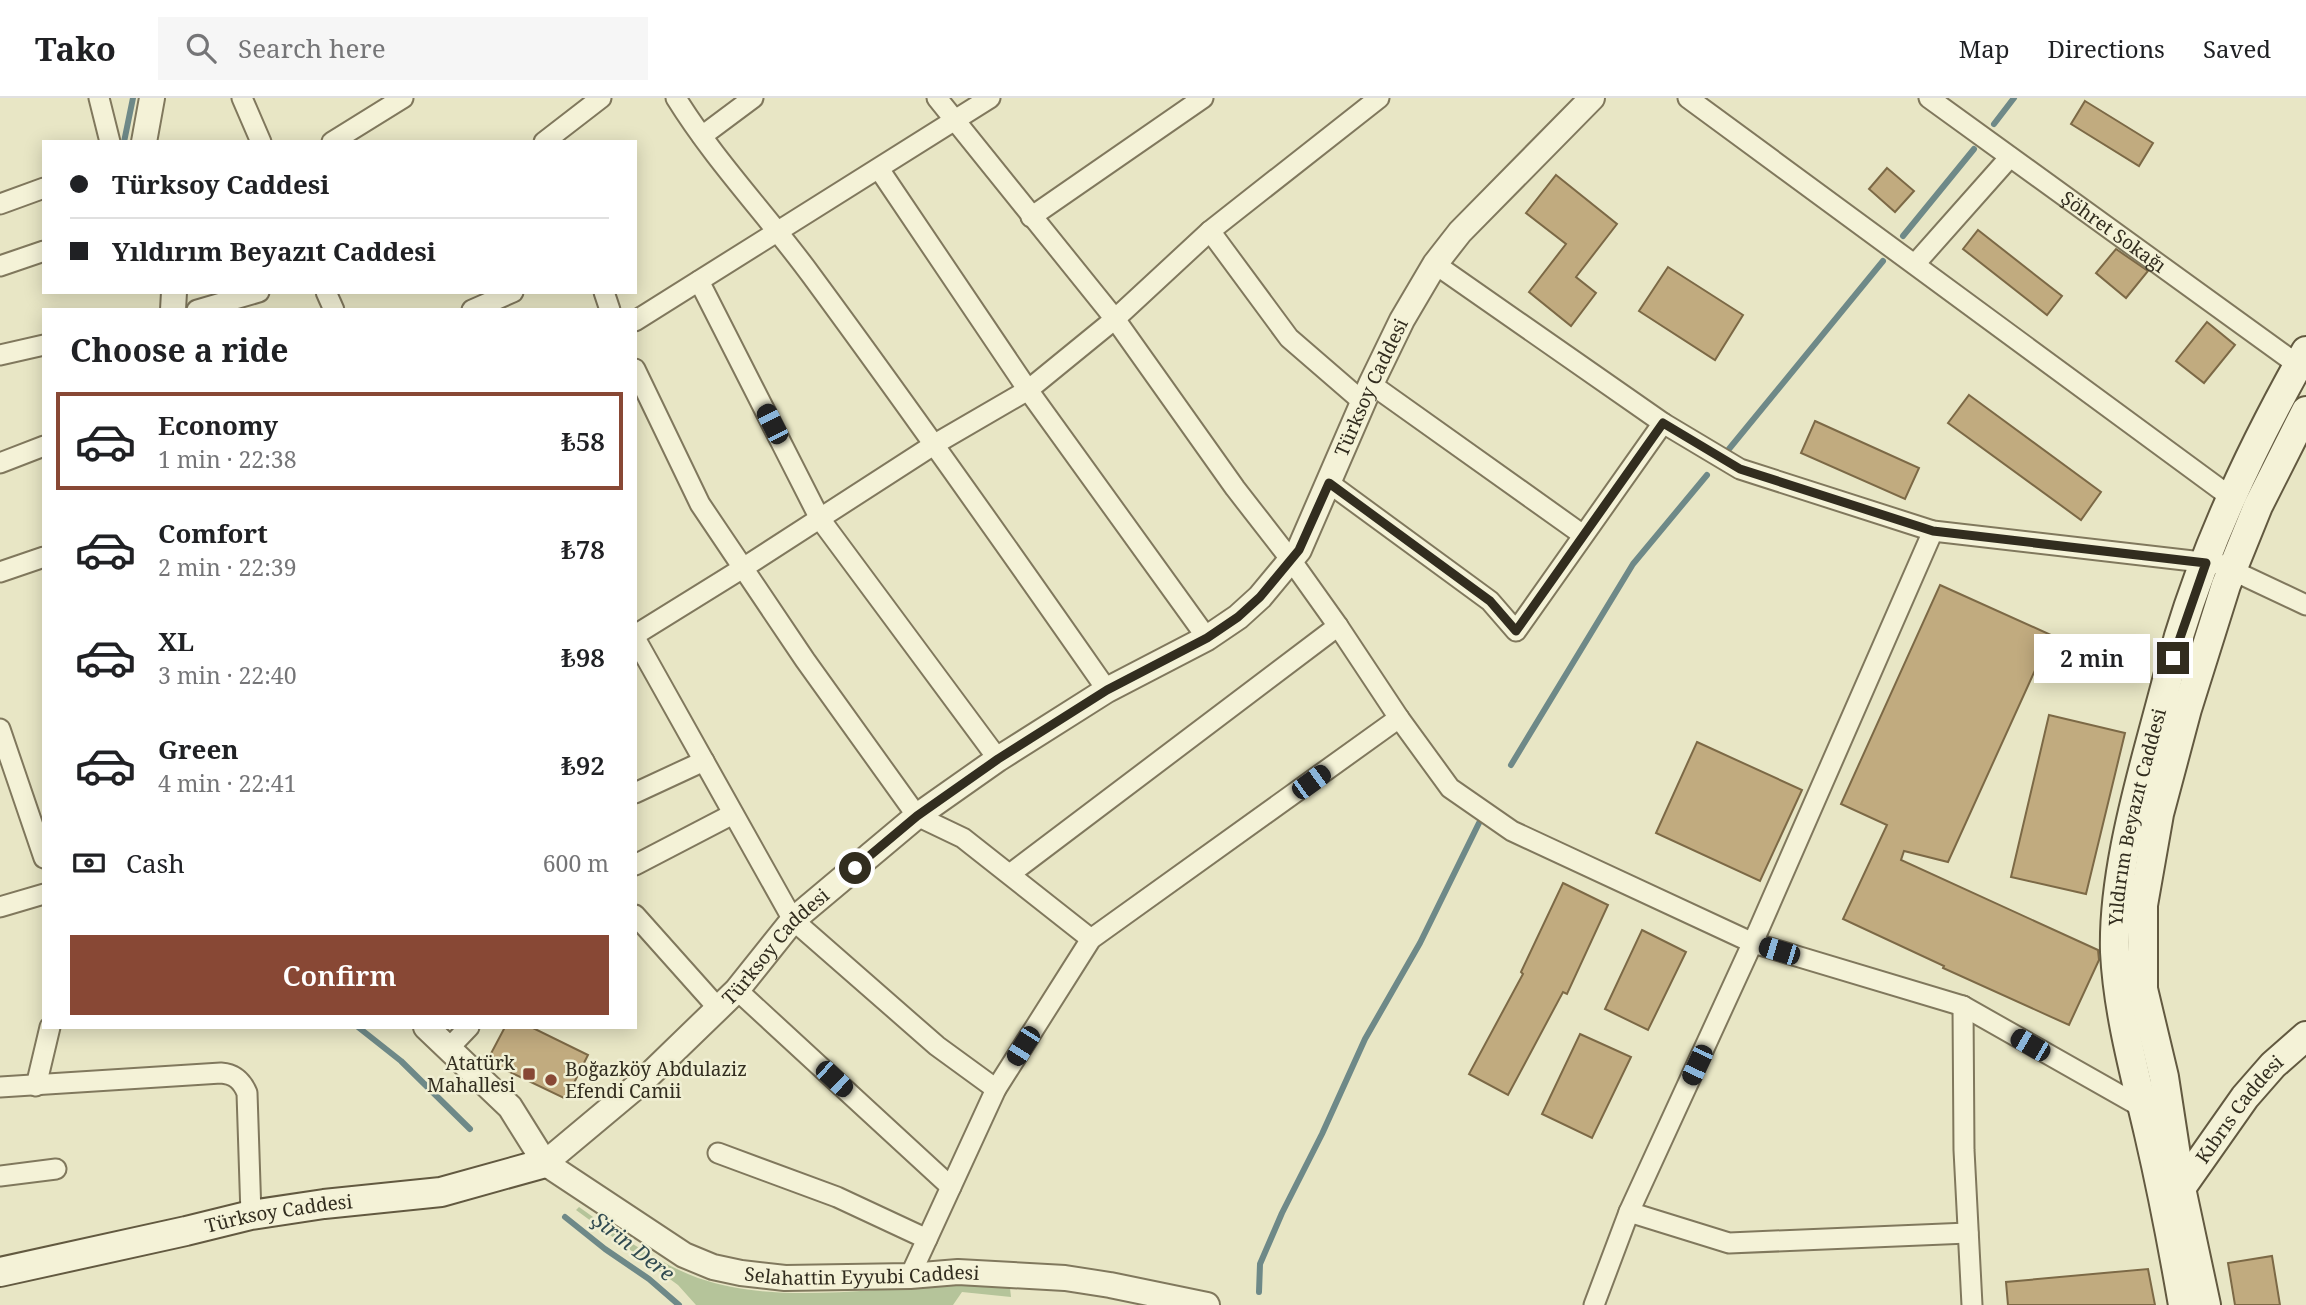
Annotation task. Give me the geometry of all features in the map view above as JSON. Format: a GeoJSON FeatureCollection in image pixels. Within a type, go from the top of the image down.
{"type":"FeatureCollection","features":[{"type":"Feature","properties":{"kind":"main road","name":"Yıldırım Beyazıt Caddesi"},"geometry":{"type":"LineString","coordinates":[[2183,1305],[2165,1201],[2119,1002],[2115,950],[2116,910],[2138,790],[2179,635],[2218,566],[2232,498],[2302,358]]}},
{"type":"Feature","properties":{"kind":"main road"},"geometry":{"type":"LineString","coordinates":[[2206,1305],[2181,1188],[2164,1077],[2143,989],[2143,905],[2158,814],[2187,709],[2218,566],[2258,506],[2306,411]]}},
{"type":"Feature","properties":{"kind":"main road","name":"Kıbrıs Caddesi"},"geometry":{"type":"LineString","coordinates":[[2181,1188],[2245,1097],[2273,1065],[2306,1036]]}},
{"type":"Feature","properties":{"kind":"main road","name":"Türksoy Caddesi"},"geometry":{"type":"LineString","coordinates":[[0,1272],[251,1215],[324,1204],[442,1192],[545,1163]]}},
{"type":"Feature","properties":{"kind":"street"},"geometry":{"type":"LineString","coordinates":[[99,98],[110,140]]}},
{"type":"Feature","properties":{"kind":"street"},"geometry":{"type":"LineString","coordinates":[[144,140],[152,98]]}},
{"type":"Feature","properties":{"kind":"street"},"geometry":{"type":"LineString","coordinates":[[242,98],[260,140]]}},
{"type":"Feature","properties":{"kind":"street"},"geometry":{"type":"LineString","coordinates":[[335,140],[403,98]]}},
{"type":"Feature","properties":{"kind":"street"},"geometry":{"type":"LineString","coordinates":[[547,140],[601,98]]}},
{"type":"Feature","properties":{"kind":"street"},"geometry":{"type":"LineString","coordinates":[[676,98],[702,136],[779,231],[935,444],[1107,690]]}},
{"type":"Feature","properties":{"kind":"street"},"geometry":{"type":"LineString","coordinates":[[702,136],[753,98]]}},
{"type":"Feature","properties":{"kind":"street"},"geometry":{"type":"LineString","coordinates":[[937,98],[1115,319],[1235,488],[1291,560],[1399,719],[1450,788],[1512,831],[1753,943],[1963,1006],[2143,1108]]}},
{"type":"Feature","properties":{"kind":"street"},"geometry":{"type":"LineString","coordinates":[[637,320],[990,98]]}},
{"type":"Feature","properties":{"kind":"street"},"geometry":{"type":"LineString","coordinates":[[1031,217],[1203,98]]}},
{"type":"Feature","properties":{"kind":"street"},"geometry":{"type":"LineString","coordinates":[[637,635],[935,444],[1028,390],[1115,319],[1210,231],[1379,98]]}},
{"type":"Feature","properties":{"kind":"street"},"geometry":{"type":"LineString","coordinates":[[1688,98],[2232,498]]}},
{"type":"Feature","properties":{"kind":"street","name":"Şöhret Sokağı"},"geometry":{"type":"LineString","coordinates":[[1929,98],[2302,358]]}},
{"type":"Feature","properties":{"kind":"street","name":"Türksoy Caddesi"},"geometry":{"type":"LineString","coordinates":[[545,1163],[643,1081],[737,990],[793,920],[917,816],[998,759],[1107,690],[1207,638],[1238,617],[1260,597],[1299,550],[1367,393],[1402,320],[1435,264],[1460,232],[1579,102]]}},
{"type":"Feature","properties":{"kind":"street"},"geometry":{"type":"LineString","coordinates":[[1915,264],[2010,157]]}},
{"type":"Feature","properties":{"kind":"street"},"geometry":{"type":"LineString","coordinates":[[879,169],[1028,390],[1207,638]]}},
{"type":"Feature","properties":{"kind":"street"},"geometry":{"type":"LineString","coordinates":[[0,204],[42,189]]}},
{"type":"Feature","properties":{"kind":"street"},"geometry":{"type":"LineString","coordinates":[[1210,231],[1289,338],[1367,393],[1583,535]]}},
{"type":"Feature","properties":{"kind":"street"},"geometry":{"type":"LineString","coordinates":[[0,266],[42,252]]}},
{"type":"Feature","properties":{"kind":"street"},"geometry":{"type":"LineString","coordinates":[[1435,264],[1663,423],[1740,469],[1933,531],[2218,566],[2306,605]]}},
{"type":"Feature","properties":{"kind":"street"},"geometry":{"type":"LineString","coordinates":[[699,281],[820,519],[998,759]]}},
{"type":"Feature","properties":{"kind":"street"},"geometry":{"type":"LineString","coordinates":[[204,308],[252,294]]}},
{"type":"Feature","properties":{"kind":"street"},"geometry":{"type":"LineString","coordinates":[[477,308],[508,294]]}},
{"type":"Feature","properties":{"kind":"street"},"geometry":{"type":"LineString","coordinates":[[0,355],[42,345]]}},
{"type":"Feature","properties":{"kind":"street"},"geometry":{"type":"LineString","coordinates":[[637,373],[700,504],[805,660],[917,816],[963,838],[1090,939]]}},
{"type":"Feature","properties":{"kind":"street"},"geometry":{"type":"LineString","coordinates":[[1329,483],[1490,601],[1516,631],[1663,423]]}},
{"type":"Feature","properties":{"kind":"street"},"geometry":{"type":"LineString","coordinates":[[0,463],[42,447]]}},
{"type":"Feature","properties":{"kind":"street"},"geometry":{"type":"LineString","coordinates":[[1594,1305],[1629,1212],[1753,943],[1933,531]]}},
{"type":"Feature","properties":{"kind":"street"},"geometry":{"type":"LineString","coordinates":[[0,572],[42,558]]}},
{"type":"Feature","properties":{"kind":"street"},"geometry":{"type":"LineString","coordinates":[[1010,874],[1338,626]]}},
{"type":"Feature","properties":{"kind":"street"},"geometry":{"type":"LineString","coordinates":[[637,640],[793,920],[937,1046],[996,1089]]}},
{"type":"Feature","properties":{"kind":"street"},"geometry":{"type":"LineString","coordinates":[[910,1276],[996,1089],[1090,939],[1399,719]]}},
{"type":"Feature","properties":{"kind":"street"},"geometry":{"type":"LineString","coordinates":[[0,729],[42,852]]}},
{"type":"Feature","properties":{"kind":"street"},"geometry":{"type":"LineString","coordinates":[[637,792],[704,761]]}},
{"type":"Feature","properties":{"kind":"street"},"geometry":{"type":"LineString","coordinates":[[637,864],[733,814]]}},
{"type":"Feature","properties":{"kind":"street"},"geometry":{"type":"LineString","coordinates":[[0,907],[42,895]]}},
{"type":"Feature","properties":{"kind":"street"},"geometry":{"type":"LineString","coordinates":[[637,917],[718,1008]]}},
{"type":"Feature","properties":{"kind":"street"},"geometry":{"type":"LineString","coordinates":[[737,990],[951,1187]]}},
{"type":"Feature","properties":{"kind":"street"},"geometry":{"type":"LineString","coordinates":[[1963,1006],[1964,1150],[1972,1305]]}},
{"type":"Feature","properties":{"kind":"street"},"geometry":{"type":"LineString","coordinates":[[36,1086],[50,1029]]}},
{"type":"Feature","properties":{"kind":"street"},"geometry":{"type":"LineString","coordinates":[[428,1029],[510,1107],[545,1163]]}},
{"type":"Feature","properties":{"kind":"street"},"geometry":{"type":"LineString","coordinates":[[448,1049],[467,1029]]}},
{"type":"Feature","properties":{"kind":"street"},"geometry":{"type":"LineString","coordinates":[[0,1087],[221,1073],[233,1076],[244,1085],[247,1094],[251,1215]]}},
{"type":"Feature","properties":{"kind":"street"},"geometry":{"type":"LineString","coordinates":[[718,1153],[837,1197],[927,1239]]}},
{"type":"Feature","properties":{"kind":"street","name":"Selahattin Eyyubi Caddesi"},"geometry":{"type":"LineString","coordinates":[[545,1163],[684,1255],[713,1267],[741,1273],[785,1278],[910,1276],[958,1272],[1065,1278],[1208,1305]]}},
{"type":"Feature","properties":{"kind":"street"},"geometry":{"type":"LineString","coordinates":[[0,1176],[56,1169]]}},
{"type":"Feature","properties":{"kind":"street"},"geometry":{"type":"LineString","coordinates":[[1629,1212],[1729,1243],[1968,1233]]}},
{"type":"Feature","properties":{"kind":"green space"},"geometry":{"type":"Polygon","coordinates":[[[579,1207],[637,1246],[683,1272],[728,1286],[759,1291],[821,1293],[970,1286],[1010,1288],[1011,1297],[962,1292],[953,1305],[696,1305],[678,1285],[576,1210],[579,1207]]]}},
{"type":"Feature","properties":{"kind":"building"},"geometry":{"type":"Polygon","coordinates":[[[2085,101],[2153,143],[2139,166],[2071,124],[2085,101]]]}},
{"type":"Feature","properties":{"kind":"building"},"geometry":{"type":"Polygon","coordinates":[[[1887,168],[1914,191],[1895,212],[1869,189],[1887,168]]]}},
{"type":"Feature","properties":{"kind":"building"},"geometry":{"type":"Polygon","coordinates":[[[1556,175],[1617,224],[1576,277],[1596,293],[1571,326],[1529,292],[1566,244],[1526,213],[1556,175]]]}},
{"type":"Feature","properties":{"kind":"building"},"geometry":{"type":"Polygon","coordinates":[[[1978,230],[2062,296],[2047,315],[1963,249],[1978,230]]]}},
{"type":"Feature","properties":{"kind":"building"},"geometry":{"type":"Polygon","coordinates":[[[2116,249],[2148,271],[2126,298],[2096,273],[2116,249]]]}},
{"type":"Feature","properties":{"kind":"building"},"geometry":{"type":"Polygon","coordinates":[[[1668,267],[1743,315],[1715,360],[1639,311],[1668,267]]]}},
{"type":"Feature","properties":{"kind":"building"},"geometry":{"type":"Polygon","coordinates":[[[2207,322],[2235,345],[2204,383],[2176,361],[2207,322]]]}},
{"type":"Feature","properties":{"kind":"building"},"geometry":{"type":"Polygon","coordinates":[[[1969,395],[2101,492],[2081,520],[1948,423],[1969,395]]]}},
{"type":"Feature","properties":{"kind":"building"},"geometry":{"type":"Polygon","coordinates":[[[1815,421],[1919,468],[1905,499],[1801,453],[1815,421]]]}},
{"type":"Feature","properties":{"kind":"building"},"geometry":{"type":"Polygon","coordinates":[[[1940,585],[2051,635],[1948,862],[1904,851],[1901,860],[2098,950],[2099,960],[2069,1025],[1843,919],[1887,825],[1841,804],[1940,585]]]}},
{"type":"Feature","properties":{"kind":"building"},"geometry":{"type":"Polygon","coordinates":[[[2049,715],[2125,733],[2086,894],[2011,877],[2049,715]]]}},
{"type":"Feature","properties":{"kind":"building"},"geometry":{"type":"Polygon","coordinates":[[[1697,742],[1802,790],[1760,881],[1656,833],[1697,742]]]}},
{"type":"Feature","properties":{"kind":"building"},"geometry":{"type":"Polygon","coordinates":[[[1563,883],[1608,905],[1567,994],[1563,992],[1508,1095],[1469,1074],[1523,974],[1521,972],[1563,883]]]}},
{"type":"Feature","properties":{"kind":"building"},"geometry":{"type":"Polygon","coordinates":[[[1642,930],[1686,952],[1648,1030],[1605,1009],[1642,930]]]}},
{"type":"Feature","properties":{"kind":"building","name":"Boğazköy Abdulaziz Efendi Camii"},"geometry":{"type":"Polygon","coordinates":[[[504,1029],[535,1029],[588,1055],[566,1099],[487,1061],[504,1029]]]}},
{"type":"Feature","properties":{"kind":"building"},"geometry":{"type":"Polygon","coordinates":[[[1580,1034],[1631,1057],[1592,1138],[1542,1114],[1580,1034]]]}},
{"type":"Feature","properties":{"kind":"building"},"geometry":{"type":"Polygon","coordinates":[[[2272,1256],[2280,1305],[2235,1305],[2228,1263],[2272,1256]]]}},
{"type":"Feature","properties":{"kind":"building"},"geometry":{"type":"Polygon","coordinates":[[[2148,1269],[2155,1305],[2008,1305],[2006,1282],[2148,1269]]]}},
{"type":"Feature","properties":{"kind":"waterway","name":"Şirin Dere"},"geometry":{"type":"LineString","coordinates":[[124,140],[133,98]]}},
{"type":"Feature","properties":{"kind":"waterway"},"geometry":{"type":"LineString","coordinates":[[1994,124],[2014,98]]}},
{"type":"Feature","properties":{"kind":"waterway"},"geometry":{"type":"LineString","coordinates":[[1903,236],[1974,149]]}},
{"type":"Feature","properties":{"kind":"waterway"},"geometry":{"type":"LineString","coordinates":[[1729,449],[1883,261]]}},
{"type":"Feature","properties":{"kind":"waterway"},"geometry":{"type":"LineString","coordinates":[[1511,765],[1633,564],[1707,475]]}},
{"type":"Feature","properties":{"kind":"waterway"},"geometry":{"type":"LineString","coordinates":[[1259,1292],[1260,1264],[1282,1213],[1365,1039],[1420,943],[1479,823]]}},
{"type":"Feature","properties":{"kind":"waterway","name":"Şirin Dere"},"geometry":{"type":"LineString","coordinates":[[361,1029],[401,1061],[470,1129]]}},
{"type":"Feature","properties":{"kind":"waterway","name":"Şirin Dere"},"geometry":{"type":"LineString","coordinates":[[565,1217],[649,1279],[679,1305]]}},
{"type":"Feature","properties":{"kind":"place","name":"Atatürk Mahallesi"},"geometry":{"type":"Point","coordinates":[529,1074]}},
{"type":"Feature","properties":{"kind":"place","name":"Boğazköy Abdulaziz Efendi Camii"},"geometry":{"type":"Point","coordinates":[551,1080]}},
{"type":"Feature","properties":{"kind":"route"},"geometry":{"type":"LineString","coordinates":[[855,868],[917,816],[998,759],[1107,690],[1207,638],[1238,617],[1260,597],[1299,550],[1329,483],[1490,601],[1516,631],[1663,423],[1740,469],[1933,531],[2206,563],[2173,658]]}}]}
